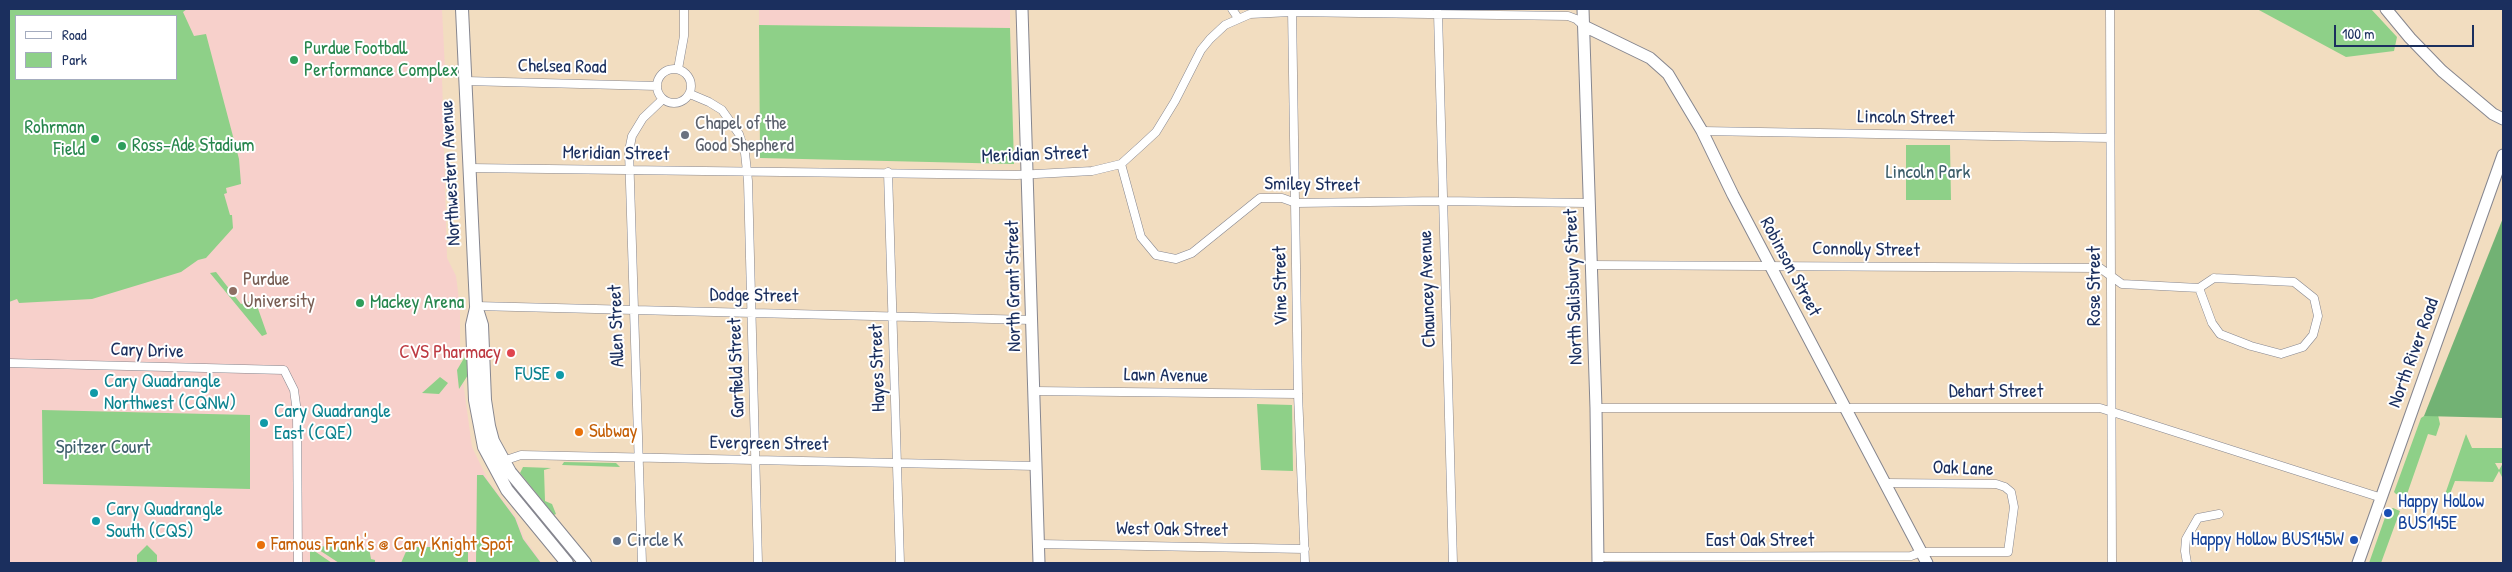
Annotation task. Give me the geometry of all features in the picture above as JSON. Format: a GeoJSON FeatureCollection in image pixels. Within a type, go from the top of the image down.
{"type":"FeatureCollection","features":[{"type":"Feature","properties":{"kind":"main road","name":"Northwestern Avenue"},"geometry":{"type":"LineString","coordinates":[[462,9],[476,306],[472,325],[474,400],[484,448],[492,466],[507,490],[567,563]]}},
{"type":"Feature","properties":{"kind":"main road","name":"Northwestern Avenue"},"geometry":{"type":"LineString","coordinates":[[476,306],[482,325],[487,416],[493,441],[503,461],[519,484],[585,563]]}},
{"type":"Feature","properties":{"kind":"main road"},"geometry":{"type":"LineString","coordinates":[[547,541],[554,563]]}},
{"type":"Feature","properties":{"kind":"street"},"geometry":{"type":"LineString","coordinates":[[678,69],[684,36],[684,9]]}},
{"type":"Feature","properties":{"kind":"street","name":"North Grant Street"},"geometry":{"type":"LineString","coordinates":[[1022,9],[1039,563]]}},
{"type":"Feature","properties":{"kind":"street"},"geometry":{"type":"LineString","coordinates":[[1232,9],[1238,18]]}},
{"type":"Feature","properties":{"kind":"street","name":"North Salisbury Street"},"geometry":{"type":"LineString","coordinates":[[1583,9],[1596,408],[1598,560]]}},
{"type":"Feature","properties":{"kind":"street","name":"Rose Street"},"geometry":{"type":"LineString","coordinates":[[2110,9],[2112,563]]}},
{"type":"Feature","properties":{"kind":"street"},"geometry":{"type":"LineString","coordinates":[[2386,9],[2410,38],[2442,71],[2492,114],[2503,119]]}},
{"type":"Feature","properties":{"kind":"street","name":"Meridian Street"},"geometry":{"type":"LineString","coordinates":[[470,168],[1028,174],[1092,171],[1121,164],[1156,132],[1176,101],[1201,50],[1210,38],[1225,25],[1250,14],[1291,10],[1568,16],[1576,19],[1584,26]]}},
{"type":"Feature","properties":{"kind":"street","name":"Vine Street"},"geometry":{"type":"LineString","coordinates":[[1291,10],[1298,394],[1305,563]]}},
{"type":"Feature","properties":{"kind":"street","name":"Chauncey Avenue"},"geometry":{"type":"LineString","coordinates":[[1438,13],[1453,563]]}},
{"type":"Feature","properties":{"kind":"street","name":"Robinson Street"},"geometry":{"type":"LineString","coordinates":[[1584,26],[1637,52],[1664,68],[1702,131],[1770,265],[1927,563]]}},
{"type":"Feature","properties":{"kind":"street"},"geometry":{"type":"LineString","coordinates":[[678,69],[690,79],[690,94],[677,103],[663,99],[657,86],[663,72],[678,69]]}},
{"type":"Feature","properties":{"kind":"street","name":"Chelsea Road"},"geometry":{"type":"LineString","coordinates":[[466,81],[657,86]]}},
{"type":"Feature","properties":{"kind":"street","name":"Garfield Street"},"geometry":{"type":"LineString","coordinates":[[690,94],[722,110],[732,121],[744,146],[748,172],[758,563]]}},
{"type":"Feature","properties":{"kind":"street","name":"Allen Street"},"geometry":{"type":"LineString","coordinates":[[642,563],[629,171],[632,136],[643,118],[663,99]]}},
{"type":"Feature","properties":{"kind":"street","name":"Lincoln Street"},"geometry":{"type":"LineString","coordinates":[[1702,131],[2110,138]]}},
{"type":"Feature","properties":{"kind":"street","name":"North River Road"},"geometry":{"type":"LineString","coordinates":[[2358,563],[2503,155]]}},
{"type":"Feature","properties":{"kind":"street","name":"Smiley Street"},"geometry":{"type":"LineString","coordinates":[[1121,164],[1141,237],[1156,254],[1164,258],[1176,259],[1192,253],[1260,198],[1282,198],[1296,203],[1442,201],[1588,203]]}},
{"type":"Feature","properties":{"kind":"street","name":"Hayes Street"},"geometry":{"type":"LineString","coordinates":[[888,172],[900,563]]}},
{"type":"Feature","properties":{"kind":"street","name":"Connolly Street"},"geometry":{"type":"LineString","coordinates":[[1590,265],[2100,268],[2122,284],[2199,288]]}},
{"type":"Feature","properties":{"kind":"street"},"geometry":{"type":"LineString","coordinates":[[2214,278],[2294,282],[2314,298],[2318,316],[2313,335],[2303,347],[2281,354],[2251,346],[2220,334],[2212,323],[2199,288],[2214,278]]}},
{"type":"Feature","properties":{"kind":"street","name":"Dodge Street"},"geometry":{"type":"LineString","coordinates":[[476,306],[1032,320]]}},
{"type":"Feature","properties":{"kind":"street","name":"Cary Drive"},"geometry":{"type":"LineString","coordinates":[[9,363],[284,370],[294,390],[297,412],[298,563]]}},
{"type":"Feature","properties":{"kind":"street","name":"Lawn Avenue"},"geometry":{"type":"LineString","coordinates":[[1034,391],[1298,394]]}},
{"type":"Feature","properties":{"kind":"street","name":"Dehart Street"},"geometry":{"type":"LineString","coordinates":[[1596,408],[2100,408],[2382,498]]}},
{"type":"Feature","properties":{"kind":"street","name":"Evergreen Street"},"geometry":{"type":"LineString","coordinates":[[503,461],[521,455],[1036,466]]}},
{"type":"Feature","properties":{"kind":"street","name":"Oak Lane"},"geometry":{"type":"LineString","coordinates":[[1885,483],[1996,484],[2005,486],[2011,492],[2014,507],[2008,552],[1921,552]]}},
{"type":"Feature","properties":{"kind":"street"},"geometry":{"type":"LineString","coordinates":[[2187,563],[2186,539],[2198,518],[2219,514]]}},
{"type":"Feature","properties":{"kind":"street","name":"West Oak Street"},"geometry":{"type":"LineString","coordinates":[[1039,544],[1305,549]]}},
{"type":"Feature","properties":{"kind":"street","name":"East Oak Street"},"geometry":{"type":"LineString","coordinates":[[1598,560],[1911,556],[1921,552]]}},
{"type":"Feature","properties":{"kind":"shaded area","name":"Purdue University"},"geometry":{"type":"Polygon","coordinates":[[[9,9],[442,9],[445,70],[442,76],[447,258],[456,276],[460,307],[460,359],[472,447],[489,482],[516,517],[524,538],[542,563],[9,563],[9,9]]]}},
{"type":"Feature","properties":{"kind":"shaded area"},"geometry":{"type":"Polygon","coordinates":[[[759,9],[1010,9],[1010,28],[759,25],[759,9]]]}},
{"type":"Feature","properties":{"kind":"green space","name":"Ross–Ade Stadium"},"geometry":{"type":"Polygon","coordinates":[[[9,9],[187,9],[183,12],[194,36],[206,34],[239,159],[241,184],[226,188],[227,193],[224,194],[230,215],[232,215],[233,228],[206,258],[198,260],[181,272],[92,299],[19,303],[17,299],[9,302],[9,9]]]}},
{"type":"Feature","properties":{"kind":"green space"},"geometry":{"type":"Polygon","coordinates":[[[2257,9],[2371,9],[2397,37],[2394,51],[2346,57],[2257,9]]]}},
{"type":"Feature","properties":{"kind":"green space"},"geometry":{"type":"Polygon","coordinates":[[[759,25],[1010,28],[1014,164],[760,158],[759,25]]]}},
{"type":"Feature","properties":{"kind":"green space","name":"Lincoln Park"},"geometry":{"type":"Polygon","coordinates":[[[1906,145],[1950,145],[1951,200],[1906,200],[1906,145]]]}},
{"type":"Feature","properties":{"kind":"green space"},"geometry":{"type":"Polygon","coordinates":[[[2503,218],[2503,418],[2424,416],[2503,218]]]}},
{"type":"Feature","properties":{"kind":"green space"},"geometry":{"type":"Polygon","coordinates":[[[216,272],[241,304],[255,300],[267,334],[262,336],[210,273],[216,272]]]}},
{"type":"Feature","properties":{"kind":"green space"},"geometry":{"type":"Polygon","coordinates":[[[467,353],[468,375],[459,389],[457,370],[467,353]]]}},
{"type":"Feature","properties":{"kind":"green space"},"geometry":{"type":"Polygon","coordinates":[[[440,377],[448,383],[439,394],[422,393],[440,377]]]}},
{"type":"Feature","properties":{"kind":"green space"},"geometry":{"type":"Polygon","coordinates":[[[1257,404],[1292,405],[1293,471],[1261,470],[1257,404]]]}},
{"type":"Feature","properties":{"kind":"green space","name":"Spitzer Court"},"geometry":{"type":"Polygon","coordinates":[[[42,410],[250,415],[250,489],[43,484],[42,410]]]}},
{"type":"Feature","properties":{"kind":"green space"},"geometry":{"type":"Polygon","coordinates":[[[2438,415],[2440,424],[2436,436],[2428,434],[2406,497],[2396,494],[2394,492],[2421,418],[2438,415]]]}},
{"type":"Feature","properties":{"kind":"green space"},"geometry":{"type":"Polygon","coordinates":[[[2466,434],[2472,448],[2503,448],[2503,463],[2503,479],[2499,471],[2493,482],[2455,481],[2445,507],[2442,503],[2466,434]],[[2495,463],[2499,470],[2503,463],[2495,463]]]}},
{"type":"Feature","properties":{"kind":"green space"},"geometry":{"type":"Polygon","coordinates":[[[564,462],[616,463],[620,467],[562,465],[564,462]]]}},
{"type":"Feature","properties":{"kind":"green space"},"geometry":{"type":"Polygon","coordinates":[[[523,467],[551,468],[544,470],[545,501],[552,504],[556,514],[554,515],[520,473],[523,467]]]}},
{"type":"Feature","properties":{"kind":"green space"},"geometry":{"type":"Polygon","coordinates":[[[477,475],[483,475],[515,518],[523,539],[541,563],[476,563],[477,475]]]}},
{"type":"Feature","properties":{"kind":"green space"},"geometry":{"type":"Polygon","coordinates":[[[2393,508],[2400,511],[2381,563],[2369,563],[2388,509],[2393,508]]]}},
{"type":"Feature","properties":{"kind":"green space"},"geometry":{"type":"Polygon","coordinates":[[[457,542],[456,552],[468,552],[468,563],[401,563],[408,547],[438,547],[457,542]]]}},
{"type":"Feature","properties":{"kind":"green space"},"geometry":{"type":"Polygon","coordinates":[[[147,545],[157,555],[157,563],[137,563],[137,555],[147,545]]]}},
{"type":"Feature","properties":{"kind":"green space"},"geometry":{"type":"Polygon","coordinates":[[[313,546],[369,548],[371,559],[375,560],[375,563],[339,563],[313,546]]]}},
{"type":"Feature","properties":{"kind":"green space"},"geometry":{"type":"Polygon","coordinates":[[[310,548],[332,563],[310,563],[310,548]]]}},
{"type":"Feature","properties":{"kind":"place","name":"Purdue Football Performance Complex"},"geometry":{"type":"Point","coordinates":[294,60]}},
{"type":"Feature","properties":{"kind":"place","name":"Chapel of the Good Shepherd"},"geometry":{"type":"Point","coordinates":[685,135]}},
{"type":"Feature","properties":{"kind":"place","name":"Rohrman Field"},"geometry":{"type":"Point","coordinates":[95,139]}},
{"type":"Feature","properties":{"kind":"place","name":"Ross–Ade Stadium"},"geometry":{"type":"Point","coordinates":[122,146]}},
{"type":"Feature","properties":{"kind":"place","name":"Purdue University"},"geometry":{"type":"Point","coordinates":[233,291]}},
{"type":"Feature","properties":{"kind":"place","name":"Mackey Arena"},"geometry":{"type":"Point","coordinates":[360,303]}},
{"type":"Feature","properties":{"kind":"place","name":"CVS Pharmacy"},"geometry":{"type":"Point","coordinates":[511,353]}},
{"type":"Feature","properties":{"kind":"place","name":"FUSE"},"geometry":{"type":"Point","coordinates":[560,375]}},
{"type":"Feature","properties":{"kind":"place","name":"Cary Quadrangle Northwest (CQNW)"},"geometry":{"type":"Point","coordinates":[94,393]}},
{"type":"Feature","properties":{"kind":"place","name":"Cary Quadrangle East (CQE)"},"geometry":{"type":"Point","coordinates":[264,423]}},
{"type":"Feature","properties":{"kind":"place","name":"Subway"},"geometry":{"type":"Point","coordinates":[579,432]}},
{"type":"Feature","properties":{"kind":"place","name":"Happy Hollow BUS145E"},"geometry":{"type":"Point","coordinates":[2388,513]}},
{"type":"Feature","properties":{"kind":"place","name":"Cary Quadrangle South (CQS)"},"geometry":{"type":"Point","coordinates":[96,521]}},
{"type":"Feature","properties":{"kind":"place","name":"Happy Hollow BUS145W"},"geometry":{"type":"Point","coordinates":[2354,540]}},
{"type":"Feature","properties":{"kind":"place","name":"Circle K"},"geometry":{"type":"Point","coordinates":[617,541]}},
{"type":"Feature","properties":{"kind":"place","name":"Famous Frank's @ Cary Knight Spot"},"geometry":{"type":"Point","coordinates":[261,545]}}]}
